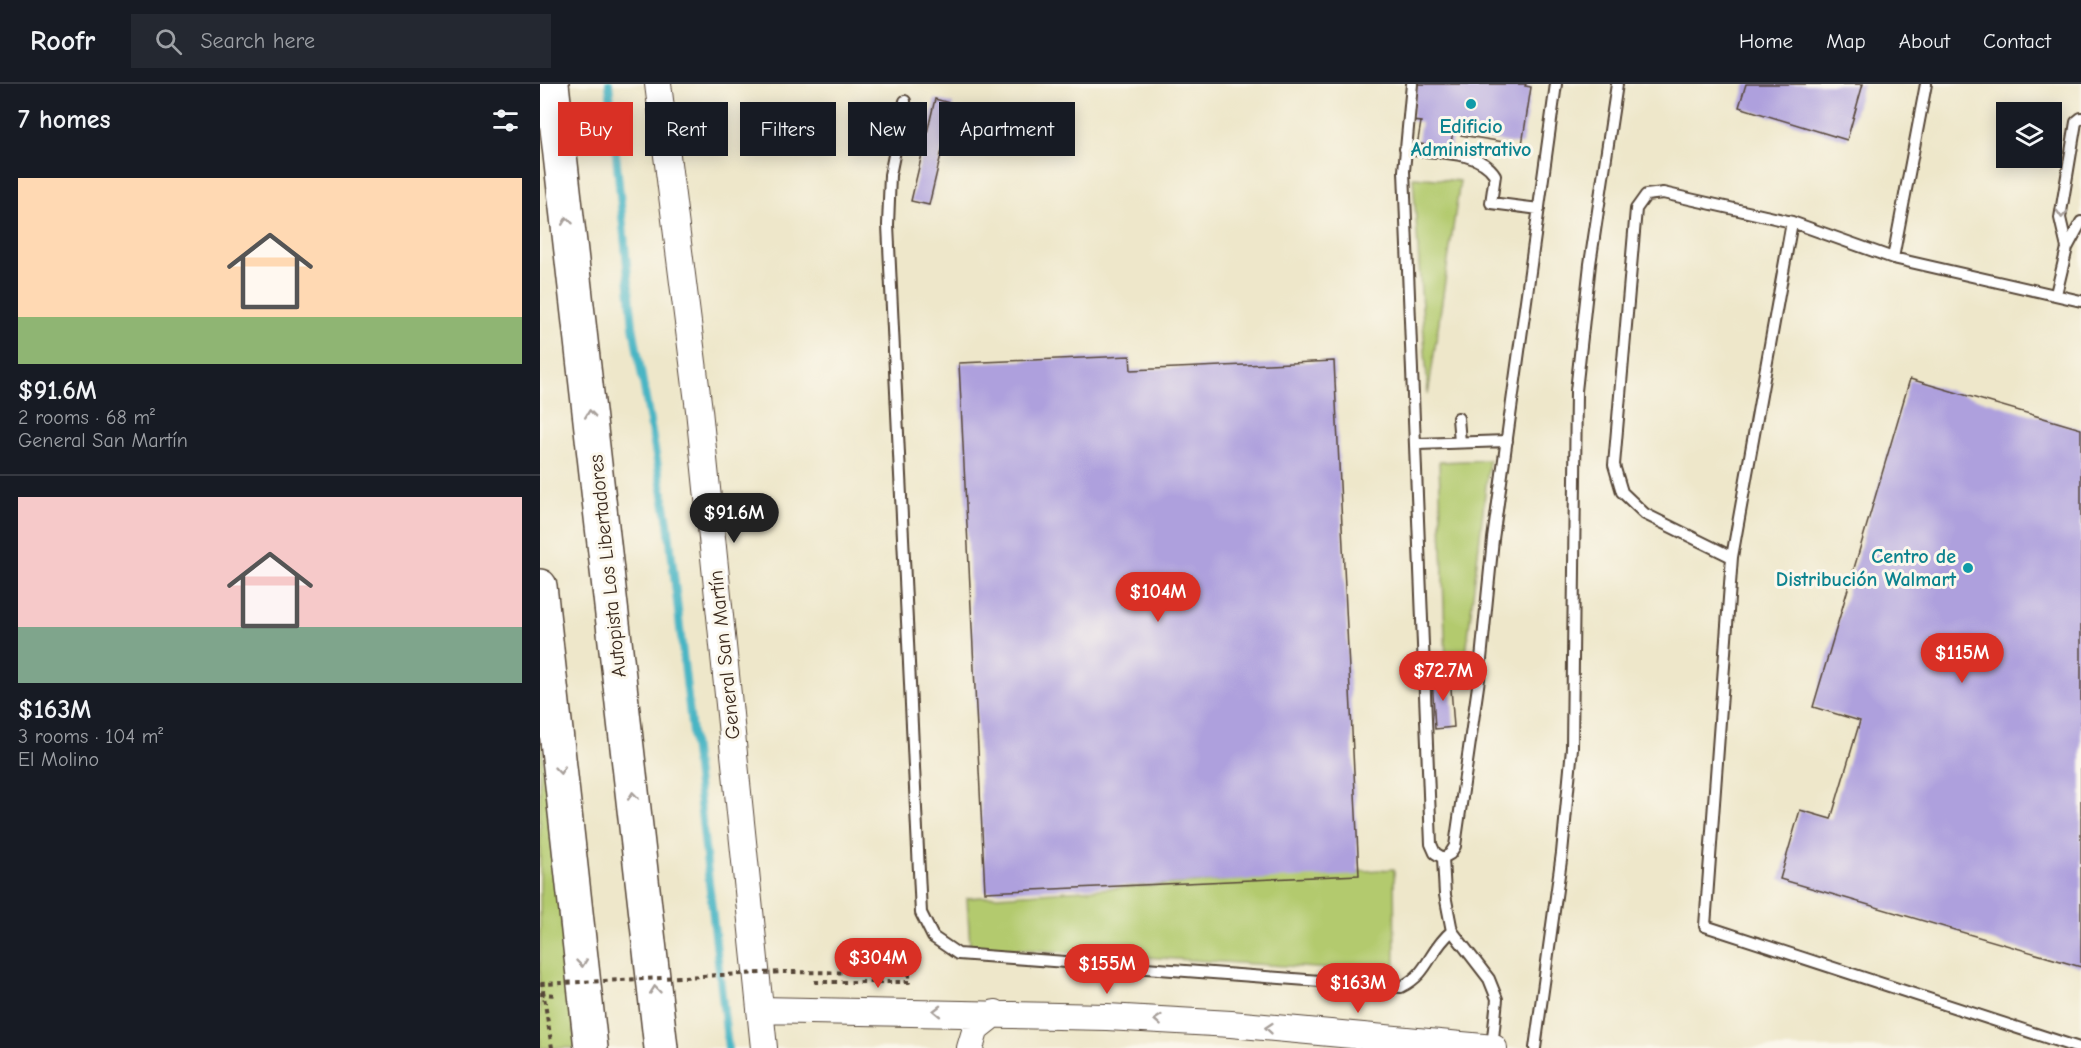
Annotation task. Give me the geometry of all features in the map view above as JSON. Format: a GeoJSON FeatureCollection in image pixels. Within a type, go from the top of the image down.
{"type":"FeatureCollection","features":[{"type":"Feature","properties":{"kind":"highway","name":"Autopista Los Libertadores"},"geometry":{"type":"LineString","coordinates":[[552,84],[661,1048]]}},
{"type":"Feature","properties":{"kind":"highway"},"geometry":{"type":"LineString","coordinates":[[540,586],[591,1048]]}},
{"type":"Feature","properties":{"kind":"street","name":"General San Martín"},"geometry":{"type":"LineString","coordinates":[[658,84],[699,410],[764,1048]]}},
{"type":"Feature","properties":{"kind":"street"},"geometry":{"type":"LineString","coordinates":[[760,1010],[995,1013],[1231,1024],[1493,1048]]}},
{"type":"Feature","properties":{"kind":"street"},"geometry":{"type":"LineString","coordinates":[[970,1048],[976,1028],[995,1013]]}},
{"type":"Feature","properties":{"kind":"lane"},"geometry":{"type":"LineString","coordinates":[[1412,84],[1405,149],[1431,844],[1436,854],[1443,858]]}},
{"type":"Feature","properties":{"kind":"lane"},"geometry":{"type":"LineString","coordinates":[[1443,858],[1450,854],[1455,846],[1479,679],[1493,538],[1556,84]]}},
{"type":"Feature","properties":{"kind":"lane"},"geometry":{"type":"LineString","coordinates":[[1534,1048],[1562,853],[1572,748],[1576,391],[1590,264],[1617,84]]}},
{"type":"Feature","properties":{"kind":"lane"},"geometry":{"type":"LineString","coordinates":[[1893,258],[1926,84]]}},
{"type":"Feature","properties":{"kind":"lane"},"geometry":{"type":"LineString","coordinates":[[905,101],[890,175],[888,225],[921,913],[933,937],[958,954],[1401,987],[1417,979],[1437,944],[1452,932]]}},
{"type":"Feature","properties":{"kind":"lane"},"geometry":{"type":"LineString","coordinates":[[2067,248],[2060,218],[2076,122],[2081,118]]}},
{"type":"Feature","properties":{"kind":"lane"},"geometry":{"type":"LineString","coordinates":[[1405,149],[1475,158],[1489,165],[1495,175],[1491,203],[1539,210]]}},
{"type":"Feature","properties":{"kind":"lane"},"geometry":{"type":"LineString","coordinates":[[1732,557],[1645,514],[1622,492],[1614,465],[1636,209],[1646,195],[1663,193],[1792,222],[1893,258],[2081,301]]}},
{"type":"Feature","properties":{"kind":"lane"},"geometry":{"type":"LineString","coordinates":[[1792,222],[1732,557],[1705,926],[2079,1048]]}},
{"type":"Feature","properties":{"kind":"lane"},"geometry":{"type":"LineString","coordinates":[[2056,294],[2067,248],[2081,222]]}},
{"type":"Feature","properties":{"kind":"lane"},"geometry":{"type":"LineString","coordinates":[[1458,418],[1460,442]]}},
{"type":"Feature","properties":{"kind":"lane"},"geometry":{"type":"LineString","coordinates":[[1417,444],[1506,441]]}},
{"type":"Feature","properties":{"kind":"lane"},"geometry":{"type":"LineString","coordinates":[[1443,858],[1445,895],[1452,932],[1489,979],[1497,999],[1493,1048]]}},
{"type":"Feature","properties":{"kind":"path"},"geometry":{"type":"LineString","coordinates":[[552,1048],[542,984],[782,972],[909,973],[909,982],[811,982]]}},
{"type":"Feature","properties":{"kind":"path"},"geometry":{"type":"LineString","coordinates":[[540,994],[557,995]]}},
{"type":"Feature","properties":{"kind":"green space"},"geometry":{"type":"Polygon","coordinates":[[[1413,177],[1460,181],[1428,394],[1413,177]]]}},
{"type":"Feature","properties":{"kind":"green space"},"geometry":{"type":"Polygon","coordinates":[[[1489,460],[1465,662],[1446,663],[1439,462],[1489,460]]]}},
{"type":"Feature","properties":{"kind":"green space"},"geometry":{"type":"Polygon","coordinates":[[[540,729],[576,1048],[540,1048],[540,729]]]}},
{"type":"Feature","properties":{"kind":"green space"},"geometry":{"type":"Polygon","coordinates":[[[1394,869],[1395,973],[970,946],[967,898],[1394,869]]]}},
{"type":"Feature","properties":{"kind":"building","name":"Edificio Administrativo"},"geometry":{"type":"Polygon","coordinates":[[[1417,84],[1526,84],[1525,86],[1531,87],[1522,145],[1461,135],[1461,131],[1453,130],[1450,151],[1417,146],[1421,122],[1411,121],[1417,84]]]}},
{"type":"Feature","properties":{"kind":"building"},"geometry":{"type":"Polygon","coordinates":[[[1746,84],[1863,84],[1847,140],[1739,107],[1746,84]]]}},
{"type":"Feature","properties":{"kind":"building"},"geometry":{"type":"Polygon","coordinates":[[[935,99],[946,102],[939,102],[941,156],[929,205],[911,201],[922,156],[927,156],[927,133],[935,99]]]}},
{"type":"Feature","properties":{"kind":"building"},"geometry":{"type":"Polygon","coordinates":[[[1130,356],[1131,370],[1334,361],[1359,875],[985,892],[959,363],[1130,356]]]}},
{"type":"Feature","properties":{"kind":"building","name":"Centro de Distribución Walmart"},"geometry":{"type":"Polygon","coordinates":[[[1910,379],[2081,429],[2081,967],[1780,879],[1800,810],[1831,819],[1860,721],[1813,707],[1910,379]]]}},
{"type":"Feature","properties":{"kind":"building"},"geometry":{"type":"Polygon","coordinates":[[[1450,675],[1454,727],[1435,729],[1432,677],[1450,675]]]}},
{"type":"Feature","properties":{"kind":"waterway"},"geometry":{"type":"LineString","coordinates":[[609,84],[633,326],[668,523],[728,1048]]}},
{"type":"Feature","properties":{"kind":"place","name":"Edificio Administrativo"},"geometry":{"type":"Point","coordinates":[1471,104]}},
{"type":"Feature","properties":{"kind":"place","name":"Centro de Distribución Walmart"},"geometry":{"type":"Point","coordinates":[1968,568]}}]}
